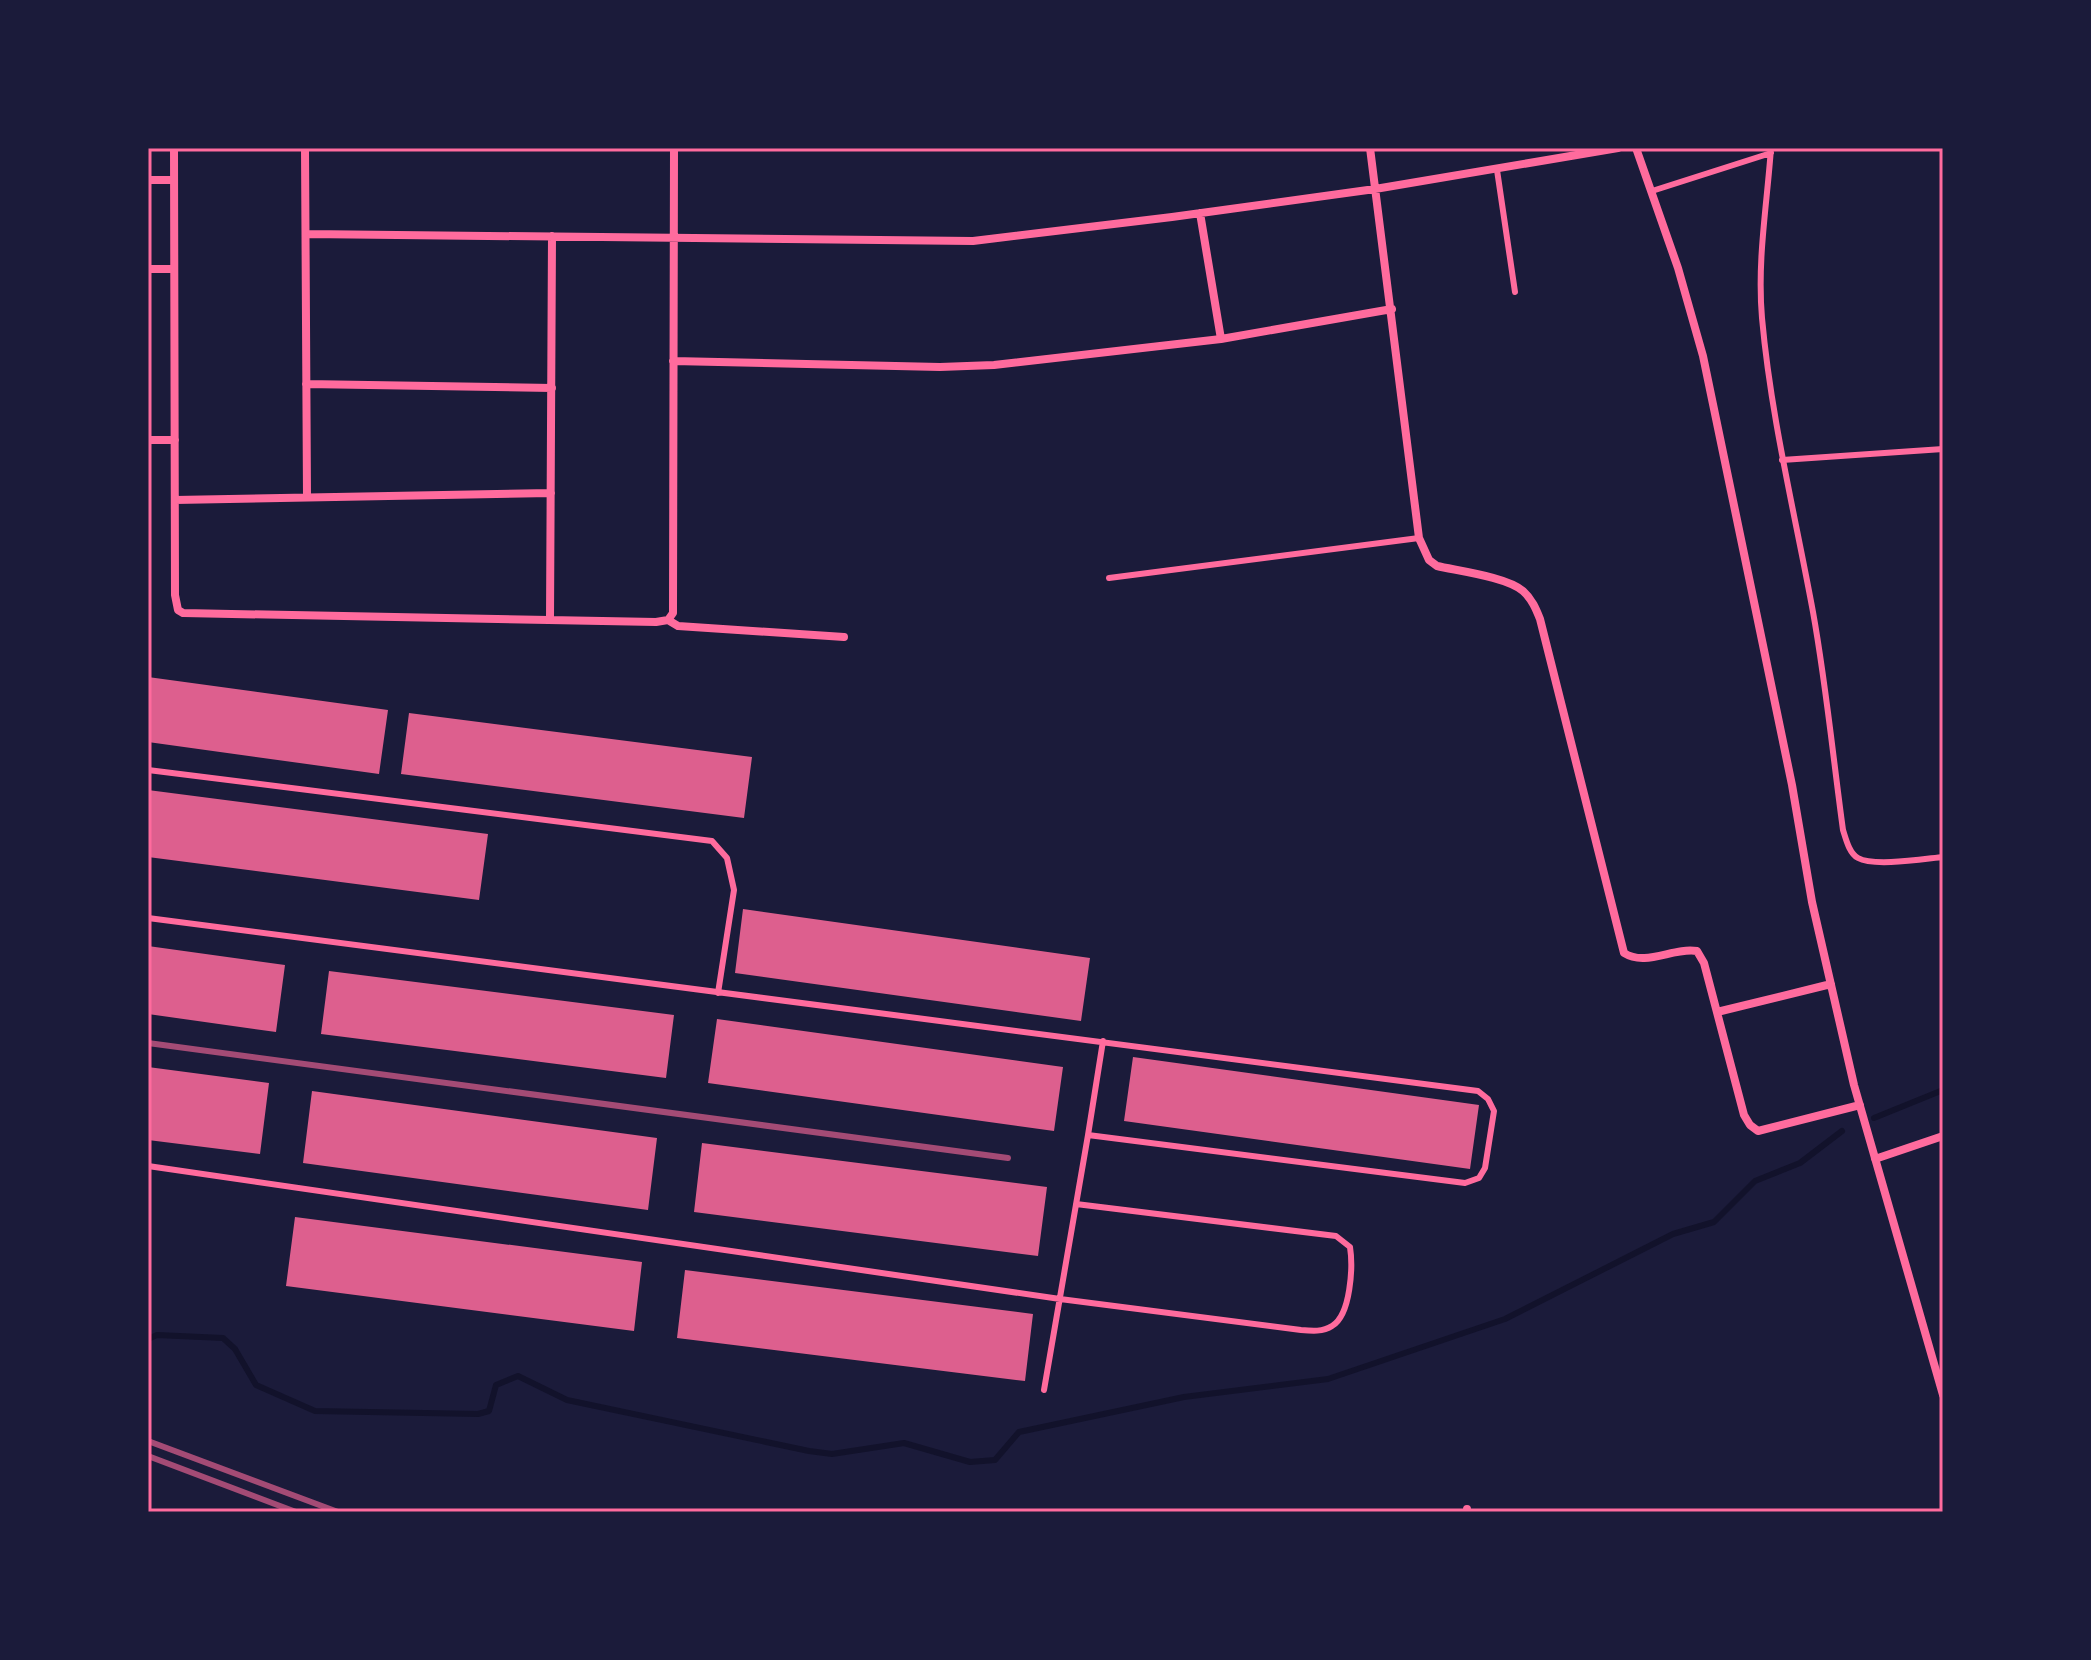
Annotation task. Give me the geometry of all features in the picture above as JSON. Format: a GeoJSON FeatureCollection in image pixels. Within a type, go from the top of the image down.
{"type":"FeatureCollection","features":[{"type":"Feature","properties":{"kind":"street"},"geometry":{"type":"LineString","coordinates":[[174,148],[175,595],[178,610],[183,613],[668,620],[678,626],[844,637]]}},
{"type":"Feature","properties":{"kind":"street"},"geometry":{"type":"LineString","coordinates":[[305,148],[307,497]]}},
{"type":"Feature","properties":{"kind":"street"},"geometry":{"type":"LineString","coordinates":[[668,620],[673,613],[674,148]]}},
{"type":"Feature","properties":{"kind":"street"},"geometry":{"type":"LineString","coordinates":[[1370,148],[1419,538],[1429,560],[1437,566],[1512,584],[1532,602],[1540,619],[1624,953],[1631,958],[1642,959],[1687,949],[1697,951],[1704,963],[1744,1115],[1758,1131],[1860,1105]]}},
{"type":"Feature","properties":{"kind":"street"},"geometry":{"type":"LineString","coordinates":[[307,234],[973,241],[1375,189],[1618,148]]}},
{"type":"Feature","properties":{"kind":"street"},"geometry":{"type":"LineString","coordinates":[[1636,148],[1678,268],[1715,407],[1792,785],[1812,902],[1860,1105],[1943,1395]]}},
{"type":"Feature","properties":{"kind":"street"},"geometry":{"type":"LineString","coordinates":[[148,180],[174,180]]}},
{"type":"Feature","properties":{"kind":"street"},"geometry":{"type":"LineString","coordinates":[[1200,213],[1221,339]]}},
{"type":"Feature","properties":{"kind":"street"},"geometry":{"type":"LineString","coordinates":[[550,620],[552,236]]}},
{"type":"Feature","properties":{"kind":"street"},"geometry":{"type":"LineString","coordinates":[[148,269],[174,269]]}},
{"type":"Feature","properties":{"kind":"street"},"geometry":{"type":"LineString","coordinates":[[673,361],[940,367],[994,365],[1221,339],[1392,309]]}},
{"type":"Feature","properties":{"kind":"street"},"geometry":{"type":"LineString","coordinates":[[306,384],[552,388]]}},
{"type":"Feature","properties":{"kind":"street"},"geometry":{"type":"LineString","coordinates":[[148,440],[175,440]]}},
{"type":"Feature","properties":{"kind":"street"},"geometry":{"type":"LineString","coordinates":[[175,500],[551,493]]}},
{"type":"Feature","properties":{"kind":"street"},"geometry":{"type":"LineString","coordinates":[[1717,1012],[1831,984]]}},
{"type":"Feature","properties":{"kind":"street"},"geometry":{"type":"LineString","coordinates":[[1875,1159],[1943,1136]]}},
{"type":"Feature","properties":{"kind":"lane"},"geometry":{"type":"LineString","coordinates":[[1652,191],[1771,151],[1760,262],[1762,319],[1782,460],[1813,613],[1843,830],[1848,846],[1857,858],[1875,862],[1943,857]]}},
{"type":"Feature","properties":{"kind":"lane"},"geometry":{"type":"LineString","coordinates":[[1497,170],[1515,292]]}},
{"type":"Feature","properties":{"kind":"lane"},"geometry":{"type":"LineString","coordinates":[[1782,460],[1943,449]]}},
{"type":"Feature","properties":{"kind":"lane"},"geometry":{"type":"LineString","coordinates":[[1109,578],[1419,538]]}},
{"type":"Feature","properties":{"kind":"lane"},"geometry":{"type":"LineString","coordinates":[[148,770],[712,841],[727,858],[734,890],[718,993]]}},
{"type":"Feature","properties":{"kind":"lane"},"geometry":{"type":"LineString","coordinates":[[148,918],[1478,1091],[1488,1099],[1494,1111],[1485,1168],[1479,1178],[1465,1183],[1088,1135]]}},
{"type":"Feature","properties":{"kind":"lane"},"geometry":{"type":"LineString","coordinates":[[1044,1390],[1103,1041]]}},
{"type":"Feature","properties":{"kind":"lane"},"geometry":{"type":"LineString","coordinates":[[148,1166],[1060,1299],[1317,1331],[1330,1328],[1341,1319],[1353,1268],[1350,1247],[1336,1236],[1076,1204]]}},
{"type":"Feature","properties":{"kind":"building"},"geometry":{"type":"Polygon","coordinates":[[[148,677],[388,710],[379,774],[148,742],[148,677]]]}},
{"type":"Feature","properties":{"kind":"building"},"geometry":{"type":"Polygon","coordinates":[[[409,713],[752,757],[744,818],[401,774],[409,713]]]}},
{"type":"Feature","properties":{"kind":"building"},"geometry":{"type":"Polygon","coordinates":[[[148,790],[488,834],[479,900],[148,857],[148,790]]]}},
{"type":"Feature","properties":{"kind":"building"},"geometry":{"type":"Polygon","coordinates":[[[743,909],[1090,958],[1081,1021],[735,973],[743,909]]]}},
{"type":"Feature","properties":{"kind":"building"},"geometry":{"type":"Polygon","coordinates":[[[148,946],[285,965],[276,1032],[148,1014],[148,946]]]}},
{"type":"Feature","properties":{"kind":"building"},"geometry":{"type":"Polygon","coordinates":[[[329,971],[674,1015],[666,1078],[321,1034],[329,971]]]}},
{"type":"Feature","properties":{"kind":"building"},"geometry":{"type":"Polygon","coordinates":[[[717,1019],[1063,1067],[1054,1131],[708,1083],[717,1019]]]}},
{"type":"Feature","properties":{"kind":"building"},"geometry":{"type":"Polygon","coordinates":[[[1133,1057],[1479,1105],[1470,1169],[1124,1121],[1133,1057]]]}},
{"type":"Feature","properties":{"kind":"building"},"geometry":{"type":"Polygon","coordinates":[[[148,1067],[269,1083],[260,1154],[148,1140],[148,1067]]]}},
{"type":"Feature","properties":{"kind":"building"},"geometry":{"type":"Polygon","coordinates":[[[312,1091],[657,1138],[648,1210],[303,1163],[312,1091]]]}},
{"type":"Feature","properties":{"kind":"building"},"geometry":{"type":"Polygon","coordinates":[[[702,1143],[1047,1187],[1038,1256],[694,1212],[702,1143]]]}},
{"type":"Feature","properties":{"kind":"building"},"geometry":{"type":"Polygon","coordinates":[[[295,1217],[642,1262],[634,1331],[286,1286],[295,1217]]]}},
{"type":"Feature","properties":{"kind":"building"},"geometry":{"type":"Polygon","coordinates":[[[685,1270],[1033,1314],[1025,1381],[677,1338],[685,1270]]]}},
{"type":"Feature","properties":{"kind":"waterway"},"geometry":{"type":"LineString","coordinates":[[1874,1118],[1943,1090]]}},
{"type":"Feature","properties":{"kind":"waterway"},"geometry":{"type":"LineString","coordinates":[[148,1339],[157,1335],[223,1338],[235,1349],[256,1385],[315,1411],[478,1414],[489,1411],[496,1385],[518,1376],[567,1400],[809,1451],[832,1454],[904,1443],[970,1462],[995,1460],[1019,1432],[1184,1397],[1328,1379],[1505,1319],[1673,1234],[1714,1222],[1755,1181],[1800,1163],[1842,1131]]}},
{"type":"Feature","properties":{"kind":"railway"},"geometry":{"type":"LineString","coordinates":[[148,1043],[1008,1158]]}},
{"type":"Feature","properties":{"kind":"railway"},"geometry":{"type":"LineString","coordinates":[[148,1441],[338,1512]]}},
{"type":"Feature","properties":{"kind":"railway"},"geometry":{"type":"LineString","coordinates":[[148,1456],[296,1512]]}}]}
